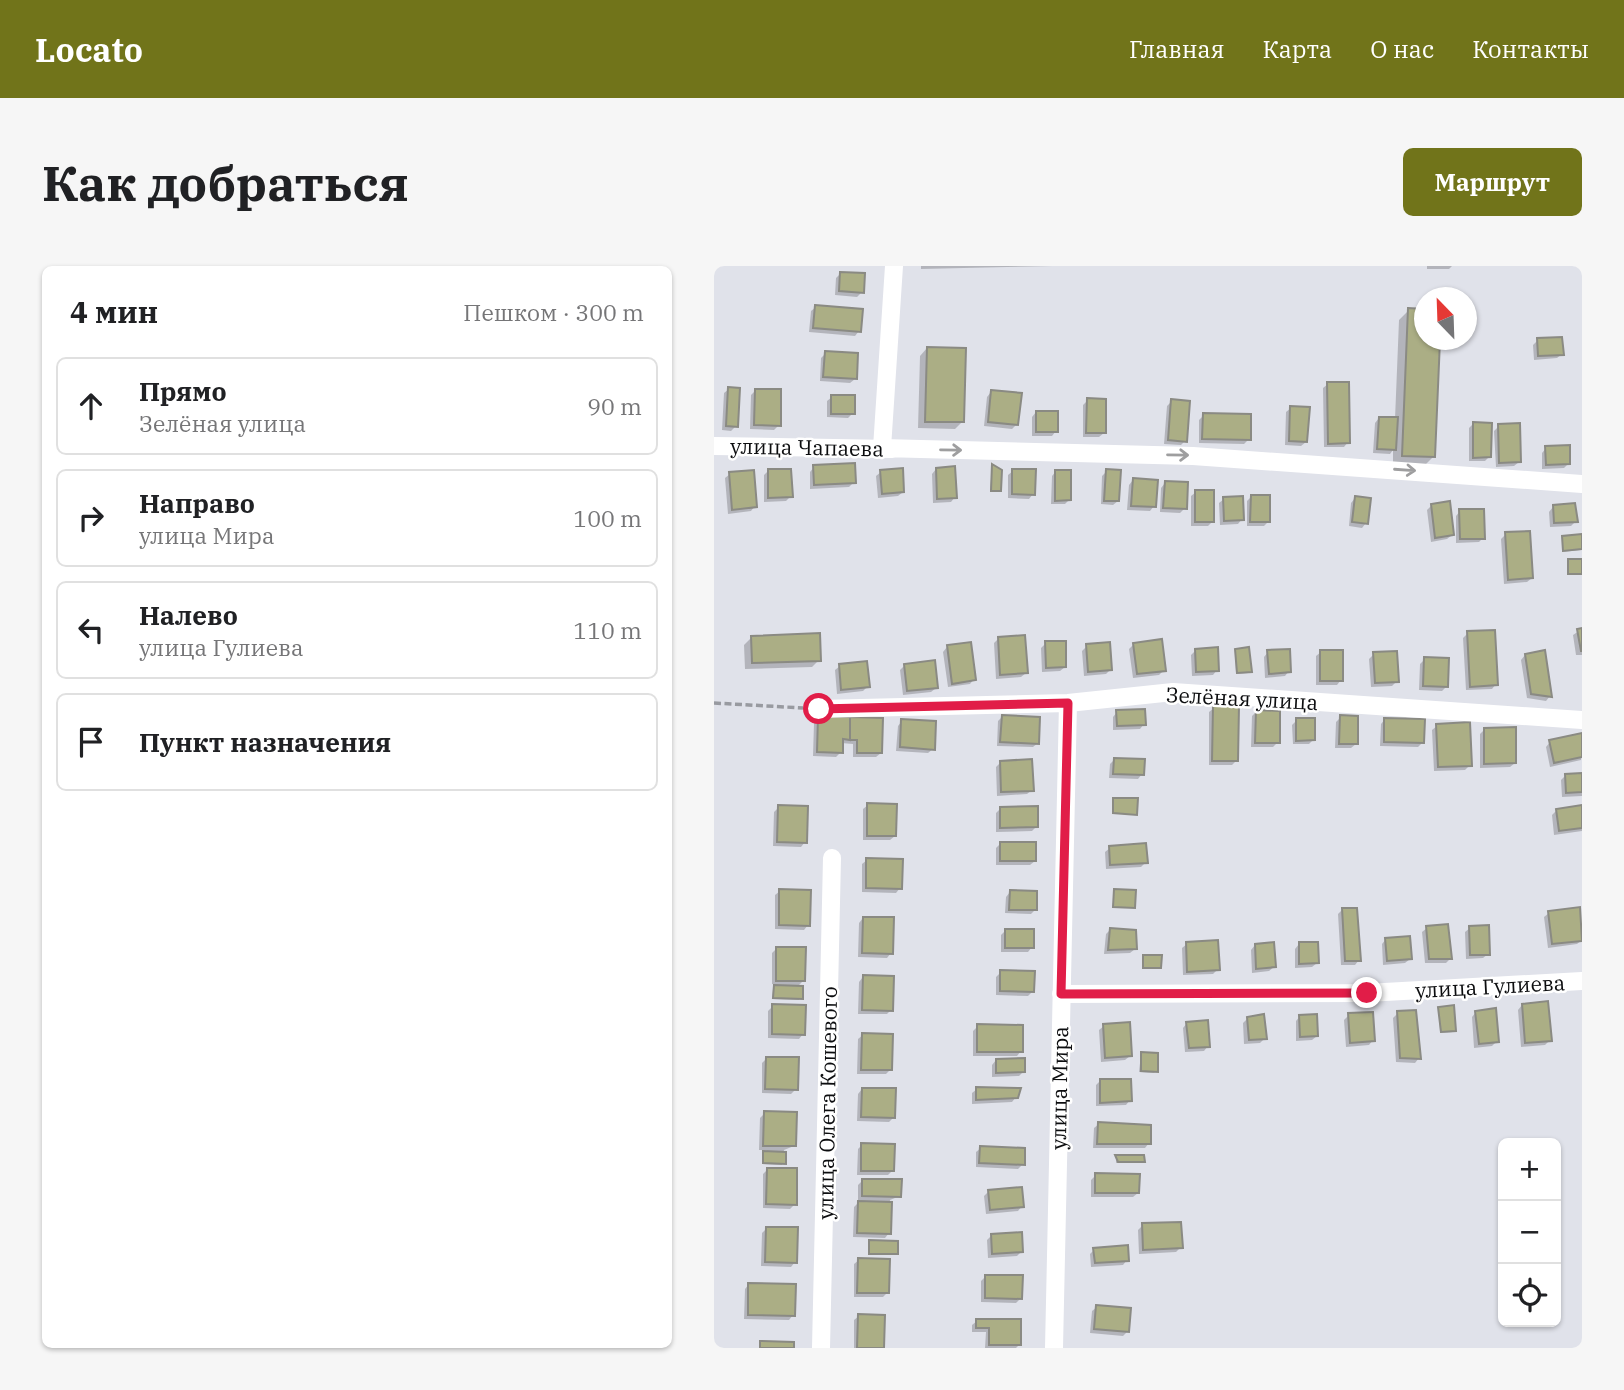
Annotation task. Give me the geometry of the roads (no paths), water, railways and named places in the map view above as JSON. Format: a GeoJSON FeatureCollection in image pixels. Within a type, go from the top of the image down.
{"type":"FeatureCollection","features":[{"type":"Feature","properties":{"kind":"street"},"geometry":{"type":"LineString","coordinates":[[891,449],[894,266]]}},
{"type":"Feature","properties":{"kind":"street","name":"улица Чапаева"},"geometry":{"type":"LineString","coordinates":[[714,446],[1193,456],[1557,480],[1582,484]]}},
{"type":"Feature","properties":{"kind":"street","name":"Зелёная улица"},"geometry":{"type":"LineString","coordinates":[[819,709],[1068,703],[1173,692],[1582,720]]}},
{"type":"Feature","properties":{"kind":"street","name":"улица Мира"},"geometry":{"type":"LineString","coordinates":[[1054,1348],[1068,703]]}},
{"type":"Feature","properties":{"kind":"street","name":"улица Олега Кошевого"},"geometry":{"type":"LineString","coordinates":[[821,1348],[832,858]]}},
{"type":"Feature","properties":{"kind":"street","name":"улица Гулиева"},"geometry":{"type":"LineString","coordinates":[[1061,994],[1367,993],[1582,981]]}}]}
